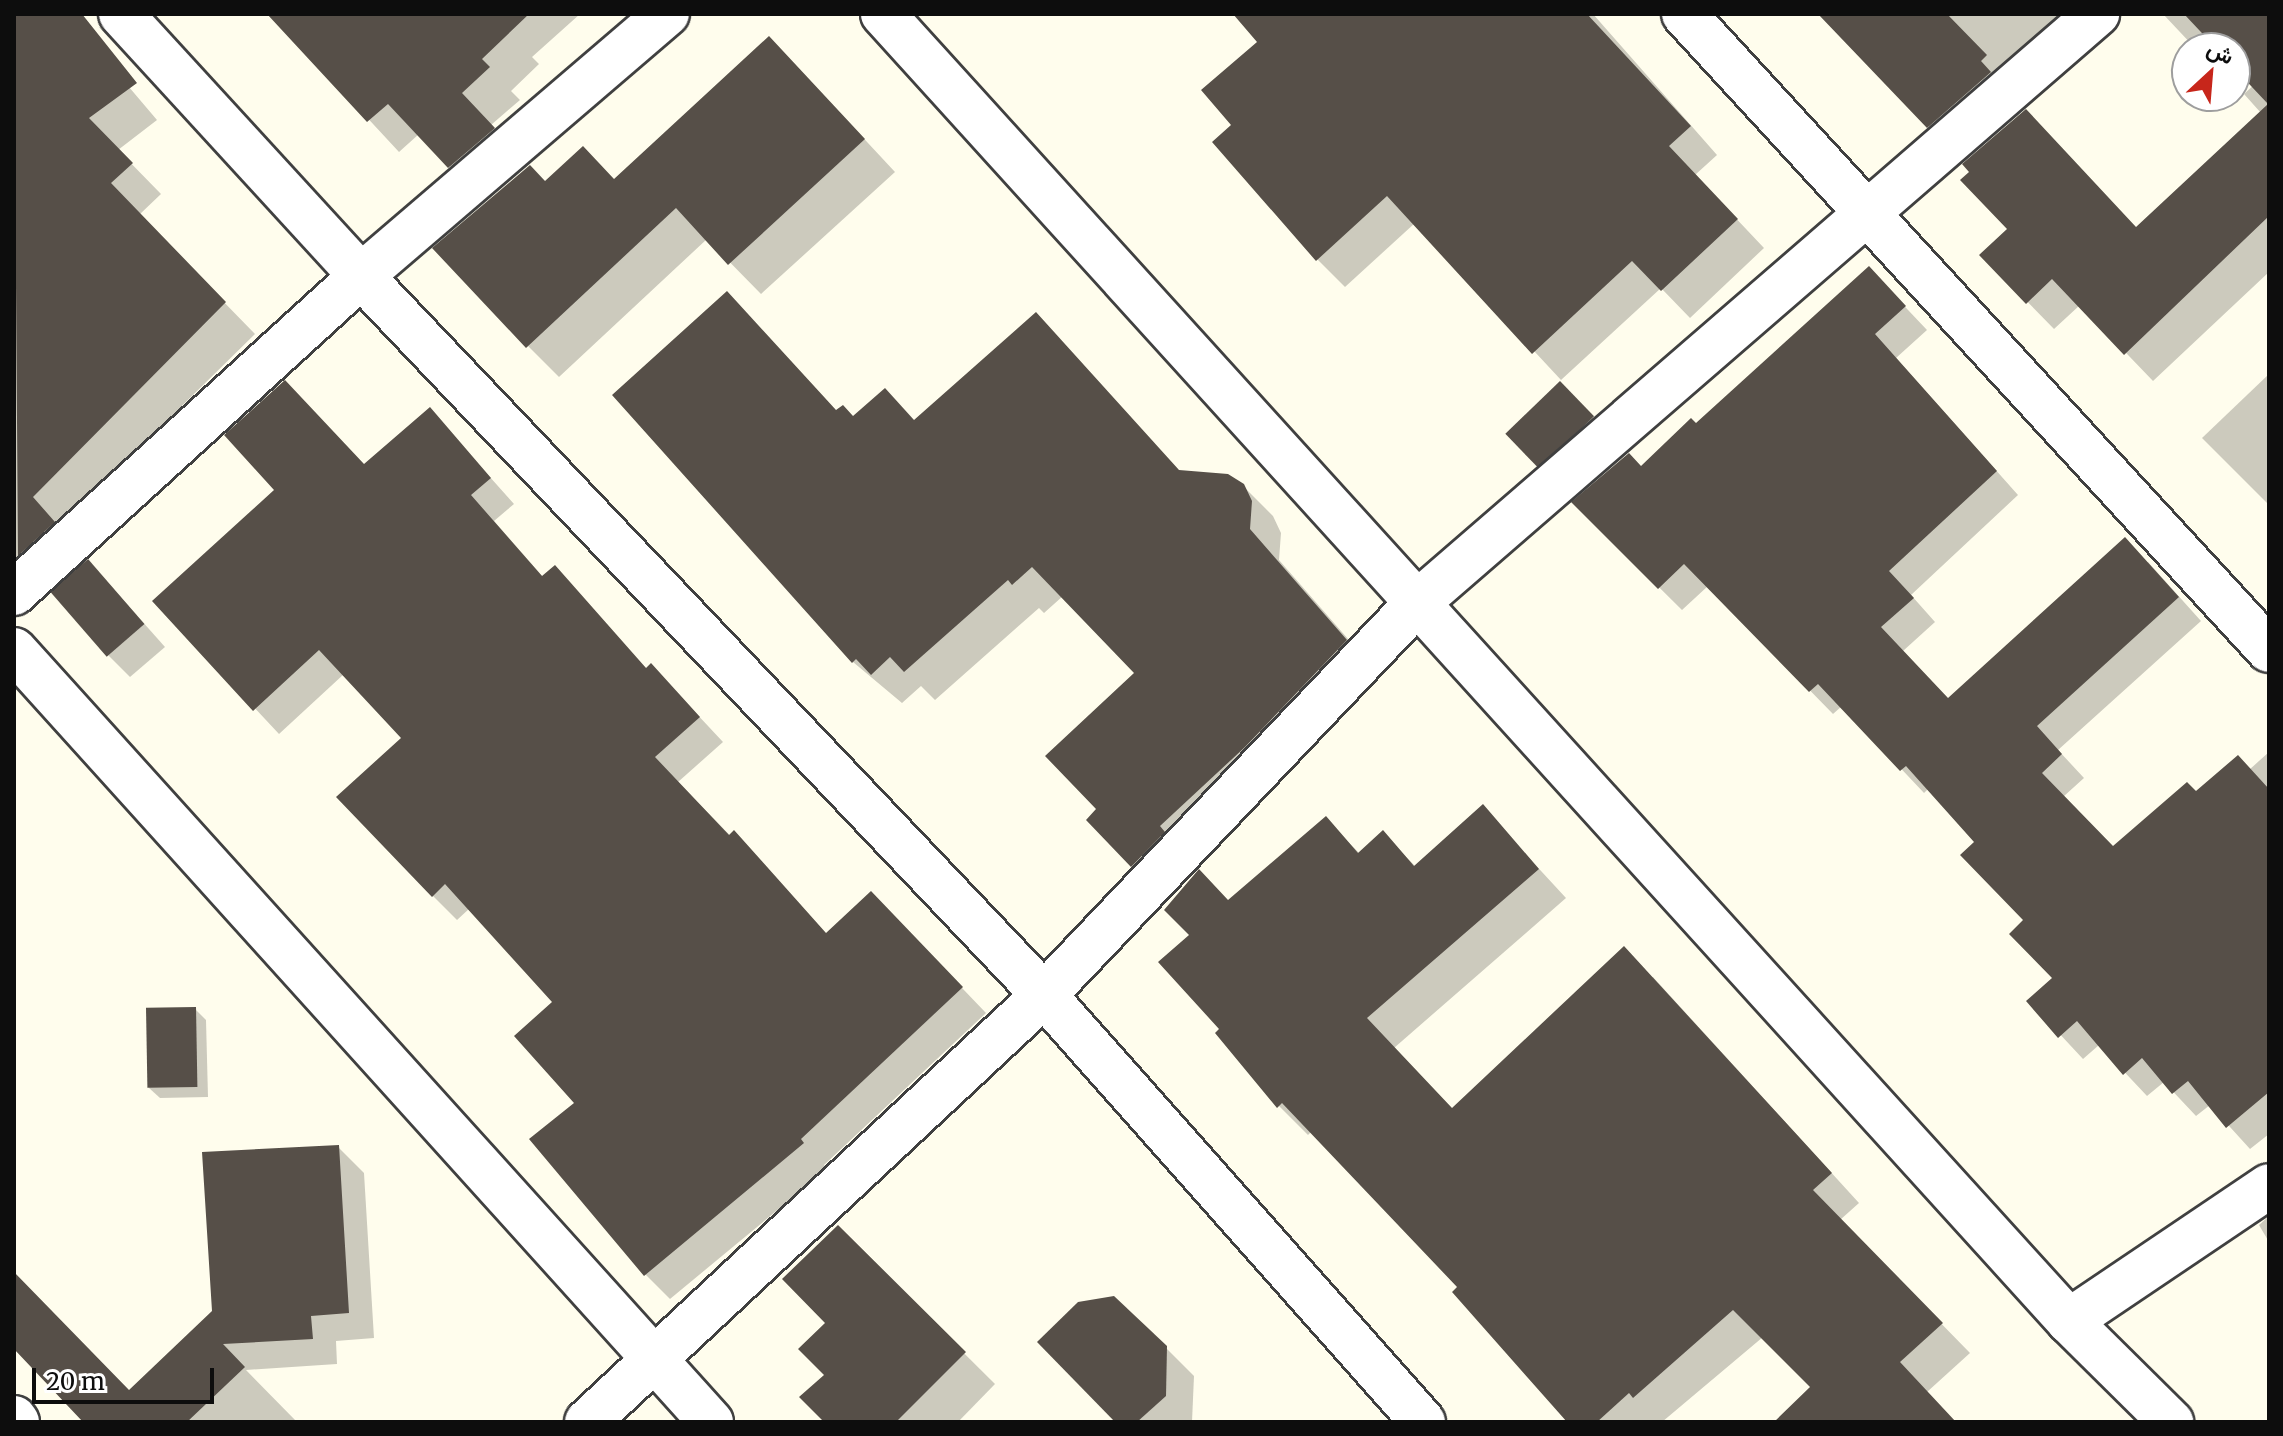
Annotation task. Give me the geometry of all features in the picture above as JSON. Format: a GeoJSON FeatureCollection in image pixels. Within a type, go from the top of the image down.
{"type":"FeatureCollection","features":[{"type":"Feature","properties":{"kind":"street"},"geometry":{"type":"LineString","coordinates":[[121,14],[361,276],[1044,995],[1423,1422]]}},
{"type":"Feature","properties":{"kind":"street"},"geometry":{"type":"LineString","coordinates":[[14,593],[361,276],[667,14]]}},
{"type":"Feature","properties":{"kind":"street"},"geometry":{"type":"LineString","coordinates":[[883,14],[2069,1321],[2171,1422]]}},
{"type":"Feature","properties":{"kind":"street"},"geometry":{"type":"LineString","coordinates":[[1684,14],[1865,215],[2269,650]]}},
{"type":"Feature","properties":{"kind":"street"},"geometry":{"type":"LineString","coordinates":[[587,1422],[1044,995],[1417,603],[2097,14]]}},
{"type":"Feature","properties":{"kind":"street"},"geometry":{"type":"LineString","coordinates":[[14,650],[711,1422]]}},
{"type":"Feature","properties":{"kind":"street"},"geometry":{"type":"LineString","coordinates":[[2069,1321],[2269,1186]]}},
{"type":"Feature","properties":{"kind":"building"},"geometry":{"type":"Polygon","coordinates":[[[14,14],[82,14],[137,83],[89,118],[133,163],[111,183],[226,302],[33,497],[55,522],[18,556],[14,14]]]}},
{"type":"Feature","properties":{"kind":"building"},"geometry":{"type":"Polygon","coordinates":[[[267,14],[529,14],[482,59],[490,67],[462,93],[495,128],[448,168],[388,104],[367,122],[267,14]]]}},
{"type":"Feature","properties":{"kind":"building"},"geometry":{"type":"Polygon","coordinates":[[[1233,14],[1587,14],[1691,126],[1669,146],[1738,219],[1661,291],[1632,261],[1532,354],[1387,196],[1316,261],[1212,142],[1231,125],[1201,90],[1257,42],[1233,14]]]}},
{"type":"Feature","properties":{"kind":"building"},"geometry":{"type":"Polygon","coordinates":[[[1818,14],[1947,14],[1987,55],[1981,61],[1991,72],[1927,128],[1818,14]]]}},
{"type":"Feature","properties":{"kind":"building"},"geometry":{"type":"Polygon","coordinates":[[[2184,14],[2269,14],[2269,216],[2124,355],[2052,279],[2026,304],[1979,255],[2007,229],[1960,180],[1969,172],[1962,164],[2026,109],[2136,227],[2268,104],[2251,86],[2251,32],[2201,32],[2184,14]]]}},
{"type":"Feature","properties":{"kind":"building"},"geometry":{"type":"Polygon","coordinates":[[[769,36],[865,139],[728,265],[676,208],[526,348],[432,248],[530,165],[545,181],[583,146],[614,179],[769,36]]]}},
{"type":"Feature","properties":{"kind":"building"},"geometry":{"type":"Polygon","coordinates":[[[1869,266],[1906,306],[1875,334],[1997,471],[1889,571],[1914,598],[1881,627],[1948,698],[2125,537],[2179,597],[2037,726],[2062,754],[2042,773],[2113,846],[2187,782],[2196,791],[2238,755],[2269,789],[2269,1092],[2226,1128],[2188,1081],[2172,1094],[2142,1058],[2123,1075],[2077,1021],[2058,1038],[2026,1001],[2052,978],[2009,934],[2023,920],[1960,855],[1974,842],[1906,766],[1900,771],[1818,684],[1809,692],[1684,564],[1658,589],[1571,502],[1629,453],[1641,466],[1691,418],[1696,423],[1869,266]]]}},
{"type":"Feature","properties":{"kind":"building"},"geometry":{"type":"Polygon","coordinates":[[[727,291],[836,410],[843,405],[853,416],[885,388],[914,420],[1036,312],[1179,470],[1228,474],[1244,484],[1252,501],[1250,529],[1347,640],[1245,747],[1160,826],[1165,832],[1131,867],[1086,820],[1096,809],[1045,756],[1134,673],[1032,567],[1012,585],[1008,580],[904,672],[890,657],[871,675],[856,659],[852,663],[612,395],[727,291]]]}},
{"type":"Feature","properties":{"kind":"building"},"geometry":{"type":"Polygon","coordinates":[[[285,380],[364,464],[430,407],[491,478],[471,495],[542,576],[555,565],[646,668],[651,663],[700,717],[655,757],[729,835],[734,830],[826,933],[871,891],[963,987],[801,1139],[804,1143],[644,1276],[529,1139],[574,1103],[514,1036],[552,1002],[445,884],[432,897],[336,797],[401,738],[319,650],[253,711],[152,601],[274,490],[224,435],[285,380]]]}},
{"type":"Feature","properties":{"kind":"building"},"geometry":{"type":"Polygon","coordinates":[[[1560,381],[1594,416],[1539,469],[1505,434],[1560,381]]]}},
{"type":"Feature","properties":{"kind":"building"},"geometry":{"type":"Polygon","coordinates":[[[88,559],[144,624],[107,657],[50,592],[88,559]]]}},
{"type":"Feature","properties":{"kind":"building"},"geometry":{"type":"Polygon","coordinates":[[[1483,804],[1539,869],[1367,1018],[1452,1108],[1624,946],[1832,1173],[1813,1190],[1943,1323],[1900,1362],[1956,1422],[1774,1422],[1810,1387],[1733,1310],[1633,1398],[1629,1393],[1597,1422],[1567,1422],[1452,1292],[1457,1287],[1282,1103],[1277,1108],[1215,1033],[1219,1029],[1158,962],[1189,935],[1164,910],[1199,869],[1228,900],[1326,816],[1358,853],[1383,830],[1414,866],[1483,804]]]}},
{"type":"Feature","properties":{"kind":"building"},"geometry":{"type":"Polygon","coordinates":[[[196,1007],[197,1087],[147,1088],[146,1008],[196,1007]]]}},
{"type":"Feature","properties":{"kind":"building"},"geometry":{"type":"Polygon","coordinates":[[[339,1145],[349,1313],[311,1316],[313,1339],[223,1344],[245,1367],[187,1422],[83,1422],[14,1349],[14,1272],[129,1390],[212,1311],[202,1152],[339,1145]]]}},
{"type":"Feature","properties":{"kind":"building"},"geometry":{"type":"Polygon","coordinates":[[[838,1225],[966,1352],[896,1422],[824,1422],[799,1397],[824,1375],[798,1349],[825,1323],[782,1279],[838,1225]]]}},
{"type":"Feature","properties":{"kind":"building"},"geometry":{"type":"Polygon","coordinates":[[[1114,1296],[1167,1346],[1166,1396],[1137,1422],[1115,1422],[1037,1342],[1078,1302],[1114,1296]]]}}]}
